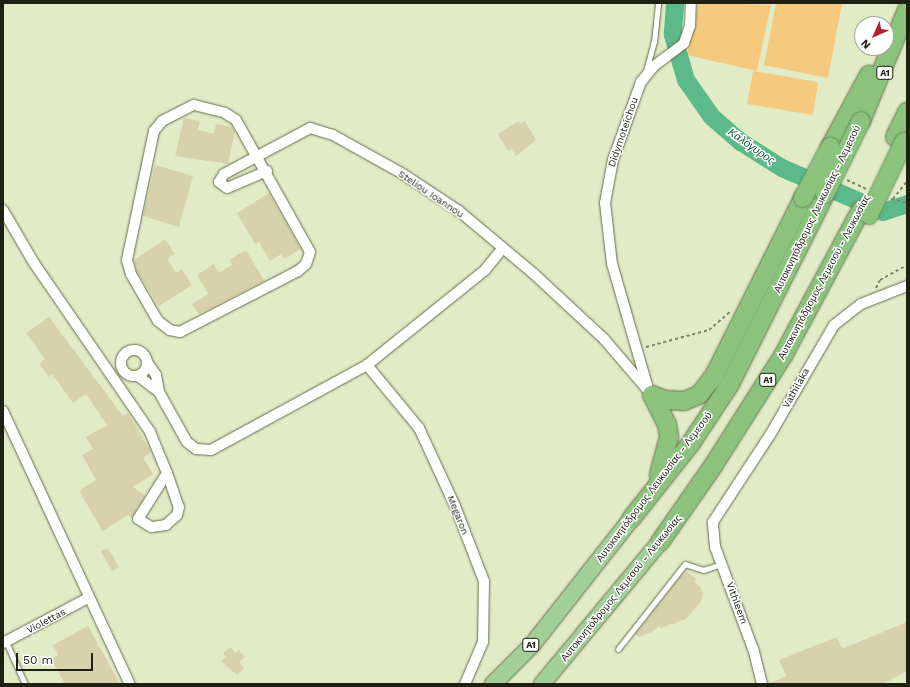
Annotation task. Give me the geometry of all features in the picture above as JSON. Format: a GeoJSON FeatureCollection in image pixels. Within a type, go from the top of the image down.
{"type":"FeatureCollection","features":[{"type":"Feature","properties":{"kind":"highway"},"geometry":{"type":"LineString","coordinates":[[894,28],[907,3]]}},
{"type":"Feature","properties":{"kind":"highway"},"geometry":{"type":"LineString","coordinates":[[862,119],[907,10]]}},
{"type":"Feature","properties":{"kind":"highway","name":"Αυτοκινητόδρομος Λευκωσίας - Λεμεσού"},"geometry":{"type":"LineString","coordinates":[[493,684],[532,645],[650,496],[691,443],[730,384],[907,28]]}},
{"type":"Feature","properties":{"kind":"highway"},"geometry":{"type":"LineString","coordinates":[[652,395],[666,400],[684,401],[699,396],[714,376],[803,198],[879,56]]}},
{"type":"Feature","properties":{"kind":"highway","name":"Αυτοκινητόδρομος Λεμεσού - Λευκωσίας"},"geometry":{"type":"LineString","coordinates":[[542,684],[660,542],[713,466],[784,354],[865,213],[902,139],[907,112]]}},
{"type":"Feature","properties":{"kind":"highway"},"geometry":{"type":"LineString","coordinates":[[650,496],[664,464],[670,437],[667,424],[652,395]]}},
{"type":"Feature","properties":{"kind":"street"},"geometry":{"type":"LineString","coordinates":[[644,75],[678,50],[690,26],[691,3]]}},
{"type":"Feature","properties":{"kind":"street","name":"Didymoteichou"},"geometry":{"type":"LineString","coordinates":[[644,75],[613,160],[605,219],[618,286],[643,376],[652,395]]}},
{"type":"Feature","properties":{"kind":"street"},"geometry":{"type":"LineString","coordinates":[[202,106],[234,118],[266,171],[308,243],[310,252],[306,264],[190,329],[180,332],[165,327],[158,321],[127,264],[154,131],[162,122],[184,108],[202,106]]}},
{"type":"Feature","properties":{"kind":"street","name":"Steliou Ioannou"},"geometry":{"type":"LineString","coordinates":[[266,171],[229,188],[220,184],[223,175],[303,129],[323,130],[432,192],[502,249],[604,339],[652,395]]}},
{"type":"Feature","properties":{"kind":"street"},"geometry":{"type":"LineString","coordinates":[[3,210],[34,263],[112,374],[155,440],[179,507],[177,514],[166,525],[151,527],[138,519],[166,473]]}},
{"type":"Feature","properties":{"kind":"street"},"geometry":{"type":"LineString","coordinates":[[159,392],[138,376],[129,375],[123,369],[122,361],[129,351],[141,352],[156,375],[159,392],[187,442],[205,451],[367,365],[485,270],[502,249]]}},
{"type":"Feature","properties":{"kind":"street","name":"Vathilaka"},"geometry":{"type":"LineString","coordinates":[[713,522],[770,435],[834,325],[870,300],[907,286]]}},
{"type":"Feature","properties":{"kind":"street"},"geometry":{"type":"LineString","coordinates":[[138,376],[145,371],[147,362]]}},
{"type":"Feature","properties":{"kind":"street","name":"Megaron"},"geometry":{"type":"LineString","coordinates":[[367,365],[419,428],[455,506],[484,581],[483,642],[465,684]]}},
{"type":"Feature","properties":{"kind":"street"},"geometry":{"type":"LineString","coordinates":[[112,374],[123,369]]}},
{"type":"Feature","properties":{"kind":"street"},"geometry":{"type":"LineString","coordinates":[[3,410],[88,598],[130,684]]}},
{"type":"Feature","properties":{"kind":"street"},"geometry":{"type":"LineString","coordinates":[[3,435],[13,431]]}},
{"type":"Feature","properties":{"kind":"street","name":"Vithleem"},"geometry":{"type":"LineString","coordinates":[[713,522],[716,546],[753,649],[762,684]]}},
{"type":"Feature","properties":{"kind":"street","name":"Violettas"},"geometry":{"type":"LineString","coordinates":[[4,643],[88,598]]}},
{"type":"Feature","properties":{"kind":"lane"},"geometry":{"type":"LineString","coordinates":[[644,75],[653,47],[658,3]]}},
{"type":"Feature","properties":{"kind":"lane"},"geometry":{"type":"LineString","coordinates":[[618,649],[685,564],[703,570],[723,563]]}},
{"type":"Feature","properties":{"kind":"lane"},"geometry":{"type":"LineString","coordinates":[[4,643],[25,684]]}},
{"type":"Feature","properties":{"kind":"path"},"geometry":{"type":"LineString","coordinates":[[892,200],[907,181]]}},
{"type":"Feature","properties":{"kind":"path"},"geometry":{"type":"LineString","coordinates":[[870,300],[880,280],[907,265]]}},
{"type":"Feature","properties":{"kind":"shaded area"},"geometry":{"type":"Polygon","coordinates":[[[698,3],[771,5],[757,71],[687,55],[698,3]]]}},
{"type":"Feature","properties":{"kind":"shaded area"},"geometry":{"type":"Polygon","coordinates":[[[776,3],[842,3],[828,78],[764,65],[776,3]]]}},
{"type":"Feature","properties":{"kind":"shaded area"},"geometry":{"type":"Polygon","coordinates":[[[753,71],[818,82],[813,115],[747,104],[753,71]]]}},
{"type":"Feature","properties":{"kind":"building"},"geometry":{"type":"Polygon","coordinates":[[[184,118],[200,121],[198,130],[214,134],[216,124],[232,127],[235,132],[228,164],[175,156],[184,118]]]}},
{"type":"Feature","properties":{"kind":"building"},"geometry":{"type":"Polygon","coordinates":[[[519,121],[520,124],[525,121],[536,140],[516,156],[512,149],[508,151],[498,134],[519,121]]]}},
{"type":"Feature","properties":{"kind":"building"},"geometry":{"type":"Polygon","coordinates":[[[155,165],[193,176],[179,227],[143,216],[155,165]]]}},
{"type":"Feature","properties":{"kind":"building"},"geometry":{"type":"Polygon","coordinates":[[[269,193],[301,249],[284,259],[281,254],[270,261],[259,242],[255,244],[237,213],[269,193]]]}},
{"type":"Feature","properties":{"kind":"building"},"geometry":{"type":"Polygon","coordinates":[[[165,239],[175,254],[167,259],[176,273],[182,270],[192,285],[159,306],[137,271],[134,260],[165,239]]]}},
{"type":"Feature","properties":{"kind":"building"},"geometry":{"type":"Polygon","coordinates":[[[246,250],[264,281],[199,314],[192,304],[208,294],[197,275],[214,264],[219,273],[232,265],[229,260],[246,250]]]}},
{"type":"Feature","properties":{"kind":"building"},"geometry":{"type":"Polygon","coordinates":[[[49,317],[123,416],[128,413],[151,452],[143,458],[153,474],[133,487],[145,496],[132,518],[128,515],[103,531],[79,491],[96,480],[82,455],[93,449],[86,437],[107,425],[86,394],[73,403],[52,374],[49,377],[39,364],[45,359],[26,333],[49,317]]]}},
{"type":"Feature","properties":{"kind":"building"},"geometry":{"type":"Polygon","coordinates":[[[108,548],[119,567],[112,571],[101,551],[108,548]]]}},
{"type":"Feature","properties":{"kind":"building"},"geometry":{"type":"Polygon","coordinates":[[[685,571],[696,578],[695,582],[701,588],[703,594],[701,602],[686,619],[661,628],[659,625],[654,631],[639,637],[635,634],[685,571]]]}},
{"type":"Feature","properties":{"kind":"building"},"geometry":{"type":"Polygon","coordinates":[[[907,622],[907,671],[883,684],[768,684],[786,676],[779,660],[837,637],[842,649],[907,622]]]}},
{"type":"Feature","properties":{"kind":"building"},"geometry":{"type":"Polygon","coordinates":[[[88,626],[120,684],[65,684],[51,659],[58,655],[53,645],[88,626]]]}},
{"type":"Feature","properties":{"kind":"building"},"geometry":{"type":"Polygon","coordinates":[[[231,647],[235,653],[239,650],[245,657],[239,662],[244,668],[237,675],[221,661],[226,657],[223,653],[231,647]]]}},
{"type":"Feature","properties":{"kind":"waterway","name":"Καλόγυρος"},"geometry":{"type":"LineString","coordinates":[[675,3],[673,35],[686,80],[712,117],[741,142],[782,168],[883,212],[907,204]]}}]}
